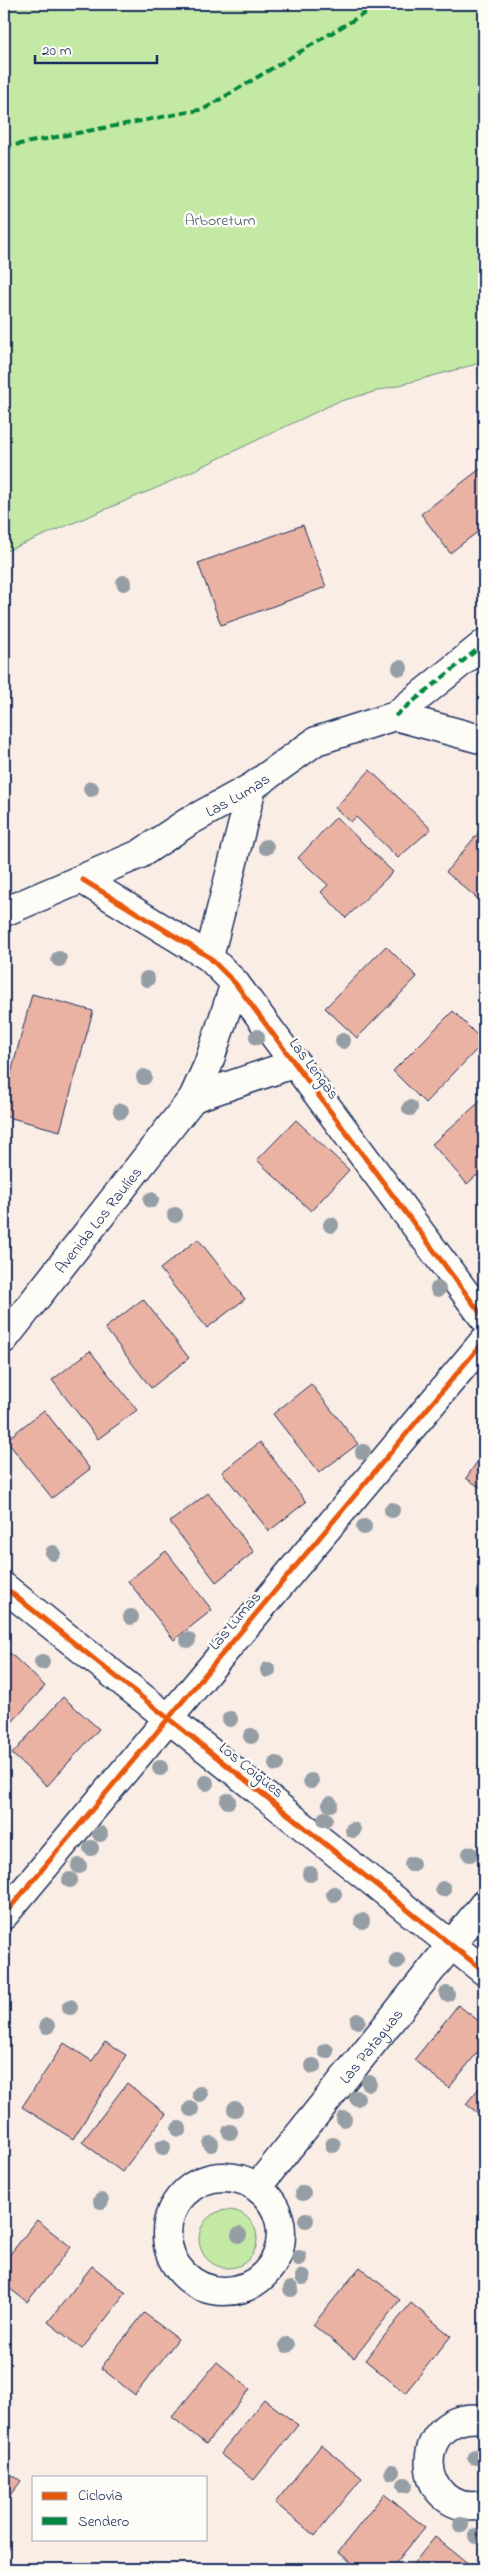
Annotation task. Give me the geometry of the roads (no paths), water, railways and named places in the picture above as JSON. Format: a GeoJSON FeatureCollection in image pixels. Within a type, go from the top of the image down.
{"type":"FeatureCollection","features":[{"type":"Feature","properties":{"kind":"street","name":"Las Lumas"},"geometry":{"type":"LineString","coordinates":[[4,912],[83,880],[140,854],[188,822],[252,787],[316,740],[395,716],[484,644]]}},
{"type":"Feature","properties":{"kind":"street"},"geometry":{"type":"LineString","coordinates":[[395,716],[484,740]]}},
{"type":"Feature","properties":{"kind":"street"},"geometry":{"type":"LineString","coordinates":[[209,956],[252,787]]}},
{"type":"Feature","properties":{"kind":"street","name":"Las Lengas"},"geometry":{"type":"LineString","coordinates":[[83,880],[209,956],[235,984],[296,1063],[484,1318]]}},
{"type":"Feature","properties":{"kind":"street","name":"Avenida Los Raulíes"},"geometry":{"type":"LineString","coordinates":[[4,1339],[193,1098],[208,1065],[235,984]]}},
{"type":"Feature","properties":{"kind":"street"},"geometry":{"type":"LineString","coordinates":[[193,1098],[296,1063]]}},
{"type":"Feature","properties":{"kind":"street","name":"Las Lumas"},"geometry":{"type":"LineString","coordinates":[[4,1915],[484,1341]]}},
{"type":"Feature","properties":{"kind":"street","name":"Los Coigües"},"geometry":{"type":"LineString","coordinates":[[4,1587],[484,1971]]}},
{"type":"Feature","properties":{"kind":"street","name":"Las Pataguas"},"geometry":{"type":"LineString","coordinates":[[258,2186],[484,1904]]}},
{"type":"Feature","properties":{"kind":"street"},"geometry":{"type":"LineString","coordinates":[[220,2176],[240,2178],[258,2186],[271,2200],[279,2216],[282,2234],[279,2252],[270,2269],[256,2282],[240,2289],[221,2292],[203,2287],[187,2277],[174,2263],[168,2245],[167,2225],[173,2207],[185,2191],[202,2181],[220,2176]]}},
{"type":"Feature","properties":{"kind":"street"},"geometry":{"type":"LineString","coordinates":[[484,2419],[462,2420],[446,2427],[434,2440],[428,2462],[435,2485],[452,2501],[474,2507],[484,2505]]}},
{"type":"Feature","properties":{"kind":"park label","name":"Arboretum"},"geometry":{"type":"Point","coordinates":[220,219]}}]}
